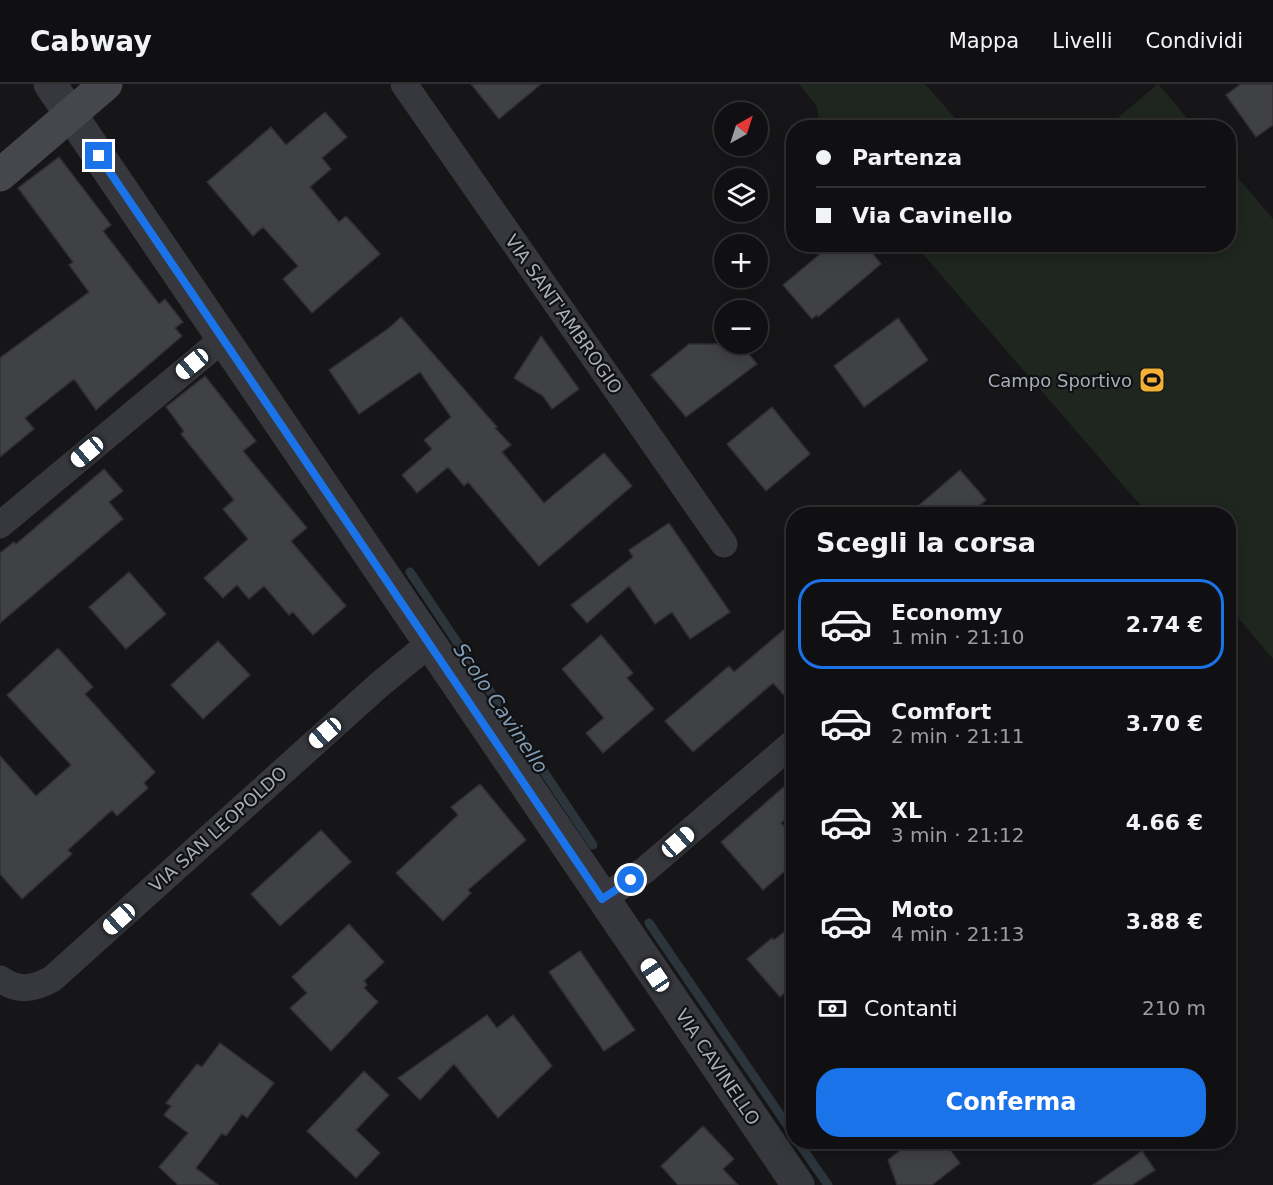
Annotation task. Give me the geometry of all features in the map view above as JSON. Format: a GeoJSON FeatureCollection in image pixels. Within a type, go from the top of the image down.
{"type":"FeatureCollection","features":[{"type":"Feature","properties":{"kind":"main road"},"geometry":{"type":"LineString","coordinates":[[0,175],[106,84]]}},
{"type":"Feature","properties":{"kind":"street","name":"VIA CAVINELLO"},"geometry":{"type":"LineString","coordinates":[[50,84],[798,1185]]}},
{"type":"Feature","properties":{"kind":"street","name":"VIA SANT'AMBROGIO"},"geometry":{"type":"LineString","coordinates":[[404,84],[724,544]]}},
{"type":"Feature","properties":{"kind":"street"},"geometry":{"type":"LineString","coordinates":[[0,525],[224,338]]}},
{"type":"Feature","properties":{"kind":"street","name":"VIA SAN LEOPOLDO"},"geometry":{"type":"LineString","coordinates":[[0,979],[14,987],[26,989],[52,979],[415,653],[429,644]]}},
{"type":"Feature","properties":{"kind":"street"},"geometry":{"type":"LineString","coordinates":[[602,899],[645,870],[786,749]]}},
{"type":"Feature","properties":{"kind":"shaded area"},"geometry":{"type":"Polygon","coordinates":[[[799,84],[925,84],[957,120],[818,120],[817,106],[799,84]]]}},
{"type":"Feature","properties":{"kind":"shaded area"},"geometry":{"type":"Polygon","coordinates":[[[1158,84],[1189,120],[1115,120],[1158,84]]]}},
{"type":"Feature","properties":{"kind":"shaded area","name":"Campo Sportivo"},"geometry":{"type":"Polygon","coordinates":[[[1236,175],[1273,219],[1273,659],[1236,615],[1236,507],[1142,507],[921,252],[1236,252],[1236,175]]]}},
{"type":"Feature","properties":{"kind":"building"},"geometry":{"type":"Polygon","coordinates":[[[471,84],[541,84],[499,119],[471,84]]]}},
{"type":"Feature","properties":{"kind":"building"},"geometry":{"type":"Polygon","coordinates":[[[1241,84],[1273,84],[1273,125],[1256,137],[1226,95],[1241,84]]]}},
{"type":"Feature","properties":{"kind":"building"},"geometry":{"type":"Polygon","coordinates":[[[325,112],[347,137],[322,158],[331,169],[310,187],[339,222],[346,216],[380,254],[312,313],[283,279],[298,266],[263,227],[253,236],[207,182],[271,127],[286,145],[325,112]]]}},
{"type":"Feature","properties":{"kind":"building"},"geometry":{"type":"Polygon","coordinates":[[[59,157],[111,225],[103,231],[159,304],[165,299],[183,322],[175,328],[182,336],[96,410],[74,379],[25,418],[34,429],[0,457],[0,358],[89,292],[69,265],[73,262],[18,188],[59,157]]]}},
{"type":"Feature","properties":{"kind":"building"},"geometry":{"type":"Polygon","coordinates":[[[822,252],[871,252],[881,264],[818,317],[817,315],[812,319],[783,285],[822,252]]]}},
{"type":"Feature","properties":{"kind":"building"},"geometry":{"type":"Polygon","coordinates":[[[401,317],[511,445],[502,452],[544,503],[604,453],[632,486],[539,566],[468,482],[464,486],[448,467],[417,493],[402,475],[432,449],[424,440],[451,417],[420,372],[359,414],[329,370],[401,317]]]}},
{"type":"Feature","properties":{"kind":"building"},"geometry":{"type":"Polygon","coordinates":[[[898,318],[928,360],[864,407],[834,366],[898,318]]]}},
{"type":"Feature","properties":{"kind":"building"},"geometry":{"type":"Polygon","coordinates":[[[541,336],[579,389],[552,409],[543,396],[514,378],[541,336]]]}},
{"type":"Feature","properties":{"kind":"building"},"geometry":{"type":"Polygon","coordinates":[[[689,344],[714,344],[714,354],[748,354],[757,364],[686,417],[651,375],[689,344]]]}},
{"type":"Feature","properties":{"kind":"building"},"geometry":{"type":"Polygon","coordinates":[[[205,376],[256,441],[243,451],[307,528],[291,541],[346,606],[313,635],[293,612],[289,615],[264,586],[249,599],[237,585],[223,598],[204,578],[248,539],[223,509],[234,500],[181,434],[184,431],[166,407],[205,376]]]}},
{"type":"Feature","properties":{"kind":"building"},"geometry":{"type":"Polygon","coordinates":[[[772,407],[810,454],[766,491],[727,444],[772,407]]]}},
{"type":"Feature","properties":{"kind":"building"},"geometry":{"type":"Polygon","coordinates":[[[104,469],[123,491],[109,502],[123,519],[0,623],[0,553],[14,542],[16,544],[104,469]]]}},
{"type":"Feature","properties":{"kind":"building"},"geometry":{"type":"Polygon","coordinates":[[[960,470],[986,500],[978,507],[917,507],[960,470]]]}},
{"type":"Feature","properties":{"kind":"building"},"geometry":{"type":"Polygon","coordinates":[[[669,523],[730,612],[690,639],[672,612],[655,624],[629,586],[587,623],[571,605],[633,557],[629,550],[669,523]]]}},
{"type":"Feature","properties":{"kind":"building"},"geometry":{"type":"Polygon","coordinates":[[[129,572],[166,614],[126,649],[89,607],[129,572]]]}},
{"type":"Feature","properties":{"kind":"building"},"geometry":{"type":"Polygon","coordinates":[[[786,628],[786,697],[773,683],[693,752],[665,721],[729,666],[734,672],[786,628]]]}},
{"type":"Feature","properties":{"kind":"building"},"geometry":{"type":"Polygon","coordinates":[[[601,635],[633,673],[627,678],[654,709],[603,753],[586,733],[604,718],[562,669],[601,635]]]}},
{"type":"Feature","properties":{"kind":"building"},"geometry":{"type":"Polygon","coordinates":[[[218,641],[250,675],[203,719],[171,685],[218,641]]]}},
{"type":"Feature","properties":{"kind":"building"},"geometry":{"type":"Polygon","coordinates":[[[58,648],[93,687],[85,694],[155,772],[144,783],[148,788],[117,816],[112,810],[68,850],[72,854],[22,899],[0,874],[0,756],[36,796],[71,765],[7,695],[58,648]]]}},
{"type":"Feature","properties":{"kind":"building"},"geometry":{"type":"Polygon","coordinates":[[[480,784],[526,840],[468,890],[471,893],[443,921],[396,873],[458,815],[451,807],[480,784]]]}},
{"type":"Feature","properties":{"kind":"building"},"geometry":{"type":"Polygon","coordinates":[[[786,785],[786,819],[781,823],[786,828],[786,870],[763,890],[721,842],[786,785]]]}},
{"type":"Feature","properties":{"kind":"building"},"geometry":{"type":"Polygon","coordinates":[[[321,830],[351,862],[280,926],[251,894],[321,830]]]}},
{"type":"Feature","properties":{"kind":"building"},"geometry":{"type":"Polygon","coordinates":[[[349,924],[384,962],[364,981],[367,985],[364,988],[378,1002],[331,1051],[290,1008],[307,993],[292,977],[349,924]]]}},
{"type":"Feature","properties":{"kind":"building"},"geometry":{"type":"Polygon","coordinates":[[[786,930],[786,992],[780,997],[747,959],[772,938],[774,940],[786,930]]]}},
{"type":"Feature","properties":{"kind":"building"},"geometry":{"type":"Polygon","coordinates":[[[580,951],[635,1030],[604,1051],[549,972],[580,951]]]}},
{"type":"Feature","properties":{"kind":"building"},"geometry":{"type":"Polygon","coordinates":[[[487,1015],[497,1028],[513,1015],[552,1066],[498,1118],[454,1064],[420,1100],[398,1078],[487,1015]]]}},
{"type":"Feature","properties":{"kind":"building"},"geometry":{"type":"Polygon","coordinates":[[[220,1043],[274,1083],[247,1118],[242,1114],[226,1136],[222,1133],[196,1168],[218,1185],[178,1185],[159,1167],[188,1133],[164,1115],[171,1106],[166,1103],[197,1064],[202,1067],[220,1043]]]}},
{"type":"Feature","properties":{"kind":"building"},"geometry":{"type":"Polygon","coordinates":[[[364,1071],[389,1095],[356,1130],[380,1153],[356,1178],[307,1131],[364,1071]]]}},
{"type":"Feature","properties":{"kind":"building"},"geometry":{"type":"Polygon","coordinates":[[[703,1126],[734,1159],[723,1169],[738,1185],[678,1185],[661,1166],[703,1126]]]}},
{"type":"Feature","properties":{"kind":"building"},"geometry":{"type":"Polygon","coordinates":[[[902,1149],[949,1149],[960,1163],[932,1185],[897,1185],[888,1160],[902,1149]]]}},
{"type":"Feature","properties":{"kind":"building"},"geometry":{"type":"Polygon","coordinates":[[[1142,1151],[1155,1170],[1132,1185],[1093,1185],[1142,1151]]]}},
{"type":"Feature","properties":{"kind":"waterway","name":"Scolo Cavinello"},"geometry":{"type":"LineString","coordinates":[[410,572],[593,845]]}},
{"type":"Feature","properties":{"kind":"waterway","name":"Scolo Cavinello"},"geometry":{"type":"LineString","coordinates":[[649,923],[786,1123]]}},
{"type":"Feature","properties":{"kind":"waterway","name":"Scolo Cavinello"},"geometry":{"type":"LineString","coordinates":[[803,1149],[828,1185]]}},
{"type":"Feature","properties":{"kind":"place","name":"Campo Sportivo"},"geometry":{"type":"Point","coordinates":[1152,380]}},
{"type":"Feature","properties":{"kind":"route"},"geometry":{"type":"LineString","coordinates":[[99,156],[602,899],[631,880]]}}]}
